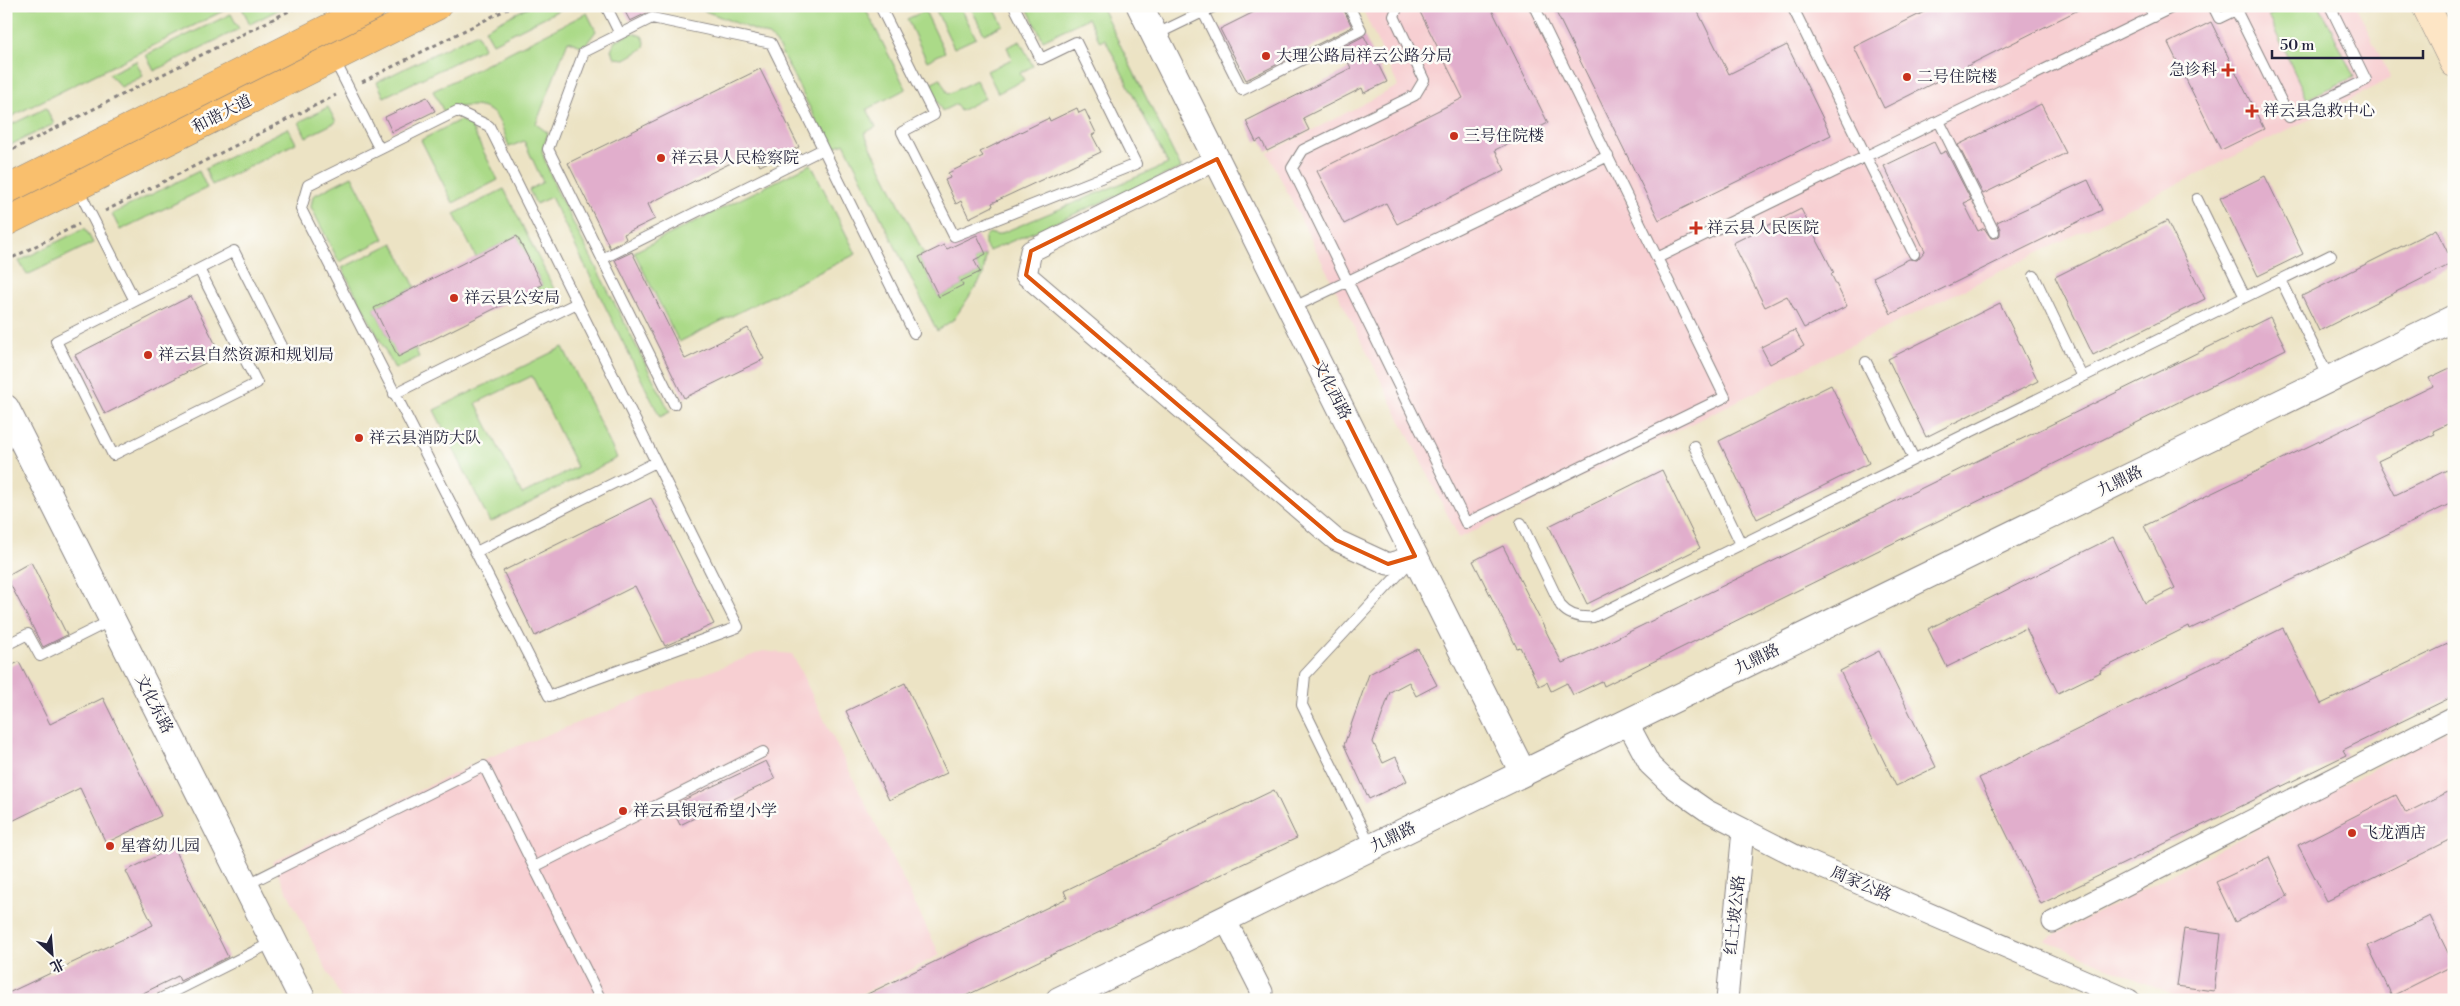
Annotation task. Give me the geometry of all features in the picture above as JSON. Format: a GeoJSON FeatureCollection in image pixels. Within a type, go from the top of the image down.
{"type":"FeatureCollection","features":[{"type":"Feature","properties":{"kind":"main road","name":"和谐大道"},"geometry":{"type":"LineString","coordinates":[[6,190],[373,6]]}},
{"type":"Feature","properties":{"kind":"main road","name":"和谐大道"},"geometry":{"type":"LineString","coordinates":[[6,222],[437,6]]}},
{"type":"Feature","properties":{"kind":"main road"},"geometry":{"type":"LineString","coordinates":[[2426,6],[2454,63]]}},
{"type":"Feature","properties":{"kind":"street","name":"文化西路"},"geometry":{"type":"LineString","coordinates":[[1140,6],[1523,773]]}},
{"type":"Feature","properties":{"kind":"street"},"geometry":{"type":"LineString","coordinates":[[1216,160],[1031,251],[1026,275],[1336,540],[1388,564],[1415,556]]}},
{"type":"Feature","properties":{"kind":"street","name":"九鼎路"},"geometry":{"type":"LineString","coordinates":[[1060,1000],[2454,318]]}},
{"type":"Feature","properties":{"kind":"street","name":"文化东路"},"geometry":{"type":"LineString","coordinates":[[6,408],[303,1000]]}},
{"type":"Feature","properties":{"kind":"street"},"geometry":{"type":"LineString","coordinates":[[2053,922],[2454,716]]}},
{"type":"Feature","properties":{"kind":"street","name":"周家公路"},"geometry":{"type":"LineString","coordinates":[[1627,722],[1650,765],[1673,787],[1706,810],[1800,858],[2129,1000]]}},
{"type":"Feature","properties":{"kind":"street","name":"红土坡公路"},"geometry":{"type":"LineString","coordinates":[[1727,1000],[1744,830]]}},
{"type":"Feature","properties":{"kind":"street"},"geometry":{"type":"LineString","coordinates":[[1225,919],[1262,992],[1259,1000]]}},
{"type":"Feature","properties":{"kind":"lane"},"geometry":{"type":"LineString","coordinates":[[606,6],[620,34]]}},
{"type":"Feature","properties":{"kind":"lane"},"geometry":{"type":"LineString","coordinates":[[880,6],[934,115],[902,132],[954,236],[1136,164],[1076,42],[1041,59],[1014,6]]}},
{"type":"Feature","properties":{"kind":"lane"},"geometry":{"type":"LineString","coordinates":[[1155,36],[1215,6]]}},
{"type":"Feature","properties":{"kind":"lane"},"geometry":{"type":"LineString","coordinates":[[1203,12],[1242,90],[1361,30],[1349,6]]}},
{"type":"Feature","properties":{"kind":"lane"},"geometry":{"type":"LineString","coordinates":[[1398,6],[1394,16],[1424,80],[1415,95],[1303,150],[1292,168],[1466,524],[1725,396],[1534,6]]}},
{"type":"Feature","properties":{"kind":"lane"},"geometry":{"type":"LineString","coordinates":[[1792,6],[1914,254]]}},
{"type":"Feature","properties":{"kind":"lane"},"geometry":{"type":"LineString","coordinates":[[2149,6],[2154,16]]}},
{"type":"Feature","properties":{"kind":"lane"},"geometry":{"type":"LineString","coordinates":[[1658,258],[2175,6]]}},
{"type":"Feature","properties":{"kind":"lane"},"geometry":{"type":"LineString","coordinates":[[2214,6],[2219,18],[2240,8],[2289,117],[2366,80],[2330,6]]}},
{"type":"Feature","properties":{"kind":"lane"},"geometry":{"type":"LineString","coordinates":[[674,404],[548,149],[584,52],[652,18],[771,43],[914,333]]}},
{"type":"Feature","properties":{"kind":"lane"},"geometry":{"type":"LineString","coordinates":[[334,58],[379,148]]}},
{"type":"Feature","properties":{"kind":"lane"},"geometry":{"type":"LineString","coordinates":[[457,111],[489,126],[577,303],[738,627],[549,696],[301,209],[308,185],[379,148],[457,111]]}},
{"type":"Feature","properties":{"kind":"lane"},"geometry":{"type":"LineString","coordinates":[[1939,121],[1994,232]]}},
{"type":"Feature","properties":{"kind":"lane"},"geometry":{"type":"LineString","coordinates":[[602,259],[823,149]]}},
{"type":"Feature","properties":{"kind":"lane"},"geometry":{"type":"LineString","coordinates":[[1291,309],[1608,156]]}},
{"type":"Feature","properties":{"kind":"lane"},"geometry":{"type":"LineString","coordinates":[[77,186],[135,301]]}},
{"type":"Feature","properties":{"kind":"lane"},"geometry":{"type":"LineString","coordinates":[[2198,199],[2245,297]]}},
{"type":"Feature","properties":{"kind":"lane"},"geometry":{"type":"LineString","coordinates":[[199,269],[257,383],[113,455],[56,341],[234,251],[282,346]]}},
{"type":"Feature","properties":{"kind":"lane"},"geometry":{"type":"LineString","coordinates":[[1521,523],[1561,606],[1566,611],[1584,618],[1593,617],[2331,255]]}},
{"type":"Feature","properties":{"kind":"lane"},"geometry":{"type":"LineString","coordinates":[[2034,276],[2082,377]]}},
{"type":"Feature","properties":{"kind":"lane"},"geometry":{"type":"LineString","coordinates":[[2281,280],[2330,379]]}},
{"type":"Feature","properties":{"kind":"lane"},"geometry":{"type":"LineString","coordinates":[[394,394],[577,303]]}},
{"type":"Feature","properties":{"kind":"lane"},"geometry":{"type":"LineString","coordinates":[[1866,362],[1914,459]]}},
{"type":"Feature","properties":{"kind":"lane"},"geometry":{"type":"LineString","coordinates":[[1694,446],[1741,544]]}},
{"type":"Feature","properties":{"kind":"lane"},"geometry":{"type":"LineString","coordinates":[[476,552],[656,462]]}},
{"type":"Feature","properties":{"kind":"lane"},"geometry":{"type":"LineString","coordinates":[[1372,847],[1302,705],[1305,675],[1415,556]]}},
{"type":"Feature","properties":{"kind":"lane"},"geometry":{"type":"LineString","coordinates":[[6,645],[28,634],[40,656],[112,620]]}},
{"type":"Feature","properties":{"kind":"lane"},"geometry":{"type":"LineString","coordinates":[[534,867],[763,752]]}},
{"type":"Feature","properties":{"kind":"lane"},"geometry":{"type":"LineString","coordinates":[[246,886],[484,766],[601,1000]]}},
{"type":"Feature","properties":{"kind":"lane"},"geometry":{"type":"LineString","coordinates":[[158,1000],[274,942]]}},
{"type":"Feature","properties":{"kind":"path"},"geometry":{"type":"LineString","coordinates":[[6,153],[299,6]]}},
{"type":"Feature","properties":{"kind":"path"},"geometry":{"type":"LineString","coordinates":[[6,261],[513,6]]}},
{"type":"Feature","properties":{"kind":"highlighted area"},"geometry":{"type":"Polygon","coordinates":[[[1217,159],[1415,556],[1388,564],[1336,540],[1026,275],[1031,251],[1217,159]]]}},
{"type":"Feature","properties":{"kind":"shaded area","name":"祥云县人民医院"},"geometry":{"type":"Polygon","coordinates":[[[1361,6],[2356,6],[2391,79],[1459,538],[1268,153],[1398,86],[1361,6]]]}},
{"type":"Feature","properties":{"kind":"shaded area","name":"祥云县银冠希望小学"},"geometry":{"type":"Polygon","coordinates":[[[763,651],[792,654],[940,955],[850,1000],[342,1000],[272,862],[482,760],[763,651]]]}},
{"type":"Feature","properties":{"kind":"shaded area","name":"飞龙酒店"},"geometry":{"type":"Polygon","coordinates":[[[2454,727],[2454,1000],[2184,1000],[2045,940],[2454,727]]]}},
{"type":"Feature","properties":{"kind":"green space"},"geometry":{"type":"Polygon","coordinates":[[[6,6],[233,6],[6,119],[6,6]]]}},
{"type":"Feature","properties":{"kind":"green space"},"geometry":{"type":"Polygon","coordinates":[[[246,6],[286,6],[250,24],[242,8],[246,6]]]}},
{"type":"Feature","properties":{"kind":"green space"},"geometry":{"type":"Polygon","coordinates":[[[530,6],[567,6],[493,43],[485,29],[530,6]]]}},
{"type":"Feature","properties":{"kind":"green space"},"geometry":{"type":"Polygon","coordinates":[[[692,6],[864,6],[906,89],[867,109],[876,127],[864,133],[924,254],[919,257],[939,297],[963,285],[961,281],[980,272],[974,260],[986,254],[983,276],[954,319],[937,331],[844,143],[831,149],[776,42],[767,35],[692,6]]]}},
{"type":"Feature","properties":{"kind":"green space"},"geometry":{"type":"Polygon","coordinates":[[[934,6],[960,6],[976,38],[954,48],[934,6]]]}},
{"type":"Feature","properties":{"kind":"green space"},"geometry":{"type":"Polygon","coordinates":[[[970,6],[993,6],[1003,25],[984,34],[970,6]]]}},
{"type":"Feature","properties":{"kind":"green space"},"geometry":{"type":"Polygon","coordinates":[[[1026,6],[1101,6],[1181,168],[989,251],[985,245],[985,237],[989,233],[997,235],[1168,164],[1105,39],[1100,42],[1088,18],[1043,40],[1026,6]]]}},
{"type":"Feature","properties":{"kind":"green space"},"geometry":{"type":"Polygon","coordinates":[[[2289,6],[2320,6],[2354,77],[2307,99],[2268,16],[2289,6]]]}},
{"type":"Feature","properties":{"kind":"green space"},"geometry":{"type":"Polygon","coordinates":[[[925,11],[945,52],[927,61],[907,19],[925,11]]]}},
{"type":"Feature","properties":{"kind":"green space"},"geometry":{"type":"Polygon","coordinates":[[[587,13],[596,31],[584,47],[568,41],[536,124],[548,133],[542,152],[556,189],[670,412],[660,417],[551,197],[536,204],[529,190],[543,182],[524,141],[509,147],[499,121],[487,109],[465,106],[444,112],[433,91],[587,13]]]}},
{"type":"Feature","properties":{"kind":"green space"},"geometry":{"type":"Polygon","coordinates":[[[231,14],[239,29],[154,71],[146,55],[231,14]]]}},
{"type":"Feature","properties":{"kind":"green space"},"geometry":{"type":"Polygon","coordinates":[[[477,33],[484,48],[384,97],[377,82],[477,33]]]}},
{"type":"Feature","properties":{"kind":"green space"},"geometry":{"type":"Polygon","coordinates":[[[632,33],[642,36],[645,42],[644,48],[625,59],[615,58],[611,50],[615,41],[632,33]]]}},
{"type":"Feature","properties":{"kind":"green space"},"geometry":{"type":"Polygon","coordinates":[[[1020,41],[1033,66],[1020,73],[1024,80],[998,93],[987,71],[1012,59],[1007,47],[1020,41]]]}},
{"type":"Feature","properties":{"kind":"green space"},"geometry":{"type":"Polygon","coordinates":[[[136,61],[143,76],[121,87],[109,74],[136,61]]]}},
{"type":"Feature","properties":{"kind":"green space"},"geometry":{"type":"Polygon","coordinates":[[[940,79],[948,94],[976,80],[985,98],[960,111],[956,104],[942,111],[929,85],[940,79]]]}},
{"type":"Feature","properties":{"kind":"green space"},"geometry":{"type":"Polygon","coordinates":[[[328,107],[336,122],[306,137],[299,122],[328,107]]]}},
{"type":"Feature","properties":{"kind":"green space"},"geometry":{"type":"Polygon","coordinates":[[[46,108],[54,124],[6,147],[6,127],[46,108]]]}},
{"type":"Feature","properties":{"kind":"green space"},"geometry":{"type":"Polygon","coordinates":[[[460,120],[470,125],[498,180],[453,203],[421,140],[460,120]]]}},
{"type":"Feature","properties":{"kind":"green space"},"geometry":{"type":"Polygon","coordinates":[[[288,128],[296,143],[212,185],[205,169],[288,128]]]}},
{"type":"Feature","properties":{"kind":"green space"},"geometry":{"type":"Polygon","coordinates":[[[811,164],[856,254],[679,342],[634,252],[811,164]]]}},
{"type":"Feature","properties":{"kind":"green space"},"geometry":{"type":"Polygon","coordinates":[[[199,171],[207,188],[120,230],[112,214],[199,171]]]}},
{"type":"Feature","properties":{"kind":"green space"},"geometry":{"type":"Polygon","coordinates":[[[352,176],[384,239],[339,262],[311,207],[313,196],[352,176]]]}},
{"type":"Feature","properties":{"kind":"green space"},"geometry":{"type":"Polygon","coordinates":[[[504,189],[555,291],[539,299],[534,289],[542,285],[517,236],[476,257],[454,214],[504,189]]]}},
{"type":"Feature","properties":{"kind":"green space"},"geometry":{"type":"Polygon","coordinates":[[[85,228],[93,243],[27,275],[19,261],[85,228]]]}},
{"type":"Feature","properties":{"kind":"green space"},"geometry":{"type":"Polygon","coordinates":[[[393,243],[415,287],[374,308],[398,356],[415,348],[419,357],[395,369],[342,268],[393,243]]]}},
{"type":"Feature","properties":{"kind":"green space"},"geometry":{"type":"Polygon","coordinates":[[[563,347],[617,458],[490,522],[434,410],[563,347]],[[532,376],[476,403],[522,494],[577,467],[532,376]]]}},
{"type":"Feature","properties":{"kind":"building"},"geometry":{"type":"Polygon","coordinates":[[[622,6],[668,6],[657,12],[649,12],[630,21],[622,6]]]}},
{"type":"Feature","properties":{"kind":"building","name":"大理公路局祥云公路分局"},"geometry":{"type":"Polygon","coordinates":[[[1266,6],[1342,6],[1352,27],[1246,80],[1220,29],[1266,6]]]}},
{"type":"Feature","properties":{"kind":"building","name":"三号住院楼"},"geometry":{"type":"Polygon","coordinates":[[[1417,6],[1490,6],[1548,123],[1495,150],[1505,170],[1397,224],[1386,203],[1344,224],[1317,171],[1463,98],[1417,6]]]}},
{"type":"Feature","properties":{"kind":"building"},"geometry":{"type":"Polygon","coordinates":[[[1553,6],[1695,6],[1729,74],[1787,45],[1831,135],[1659,220],[1553,6]]]}},
{"type":"Feature","properties":{"kind":"building","name":"二号住院楼"},"geometry":{"type":"Polygon","coordinates":[[[1936,6],[2086,6],[1884,108],[1854,47],[1936,6]]]}},
{"type":"Feature","properties":{"kind":"building"},"geometry":{"type":"Polygon","coordinates":[[[2211,22],[2264,129],[2221,150],[2168,43],[2211,22]]]}},
{"type":"Feature","properties":{"kind":"building"},"geometry":{"type":"Polygon","coordinates":[[[1364,36],[1387,82],[1364,93],[1362,88],[1303,118],[1309,130],[1267,151],[1261,139],[1256,142],[1246,121],[1351,68],[1341,48],[1364,36]]]}},
{"type":"Feature","properties":{"kind":"building","name":"祥云县人民检察院"},"geometry":{"type":"Polygon","coordinates":[[[760,69],[799,147],[760,166],[753,152],[648,204],[655,219],[624,234],[626,239],[610,248],[568,163],[760,69]]]}},
{"type":"Feature","properties":{"kind":"building"},"geometry":{"type":"Polygon","coordinates":[[[427,97],[435,111],[392,132],[385,117],[427,97]]]}},
{"type":"Feature","properties":{"kind":"building"},"geometry":{"type":"Polygon","coordinates":[[[2041,104],[2066,153],[1983,194],[1958,145],[2041,104]]]}},
{"type":"Feature","properties":{"kind":"building"},"geometry":{"type":"Polygon","coordinates":[[[1077,108],[1079,113],[1085,110],[1096,133],[1092,135],[1101,152],[992,203],[993,206],[969,218],[961,201],[956,204],[945,180],[950,178],[948,173],[983,156],[980,152],[1049,118],[1050,121],[1077,108]]]}},
{"type":"Feature","properties":{"kind":"building"},"geometry":{"type":"Polygon","coordinates":[[[1934,142],[1940,154],[1946,151],[1971,200],[1964,203],[1978,231],[1984,228],[1991,238],[1997,238],[2000,235],[1997,222],[2088,180],[2102,210],[1891,314],[1873,277],[1909,259],[1917,260],[1925,251],[1884,166],[1934,142]]]}},
{"type":"Feature","properties":{"kind":"building"},"geometry":{"type":"Polygon","coordinates":[[[2265,176],[2303,254],[2258,276],[2220,198],[2265,176]]]}},
{"type":"Feature","properties":{"kind":"building"},"geometry":{"type":"Polygon","coordinates":[[[1801,209],[1834,273],[1831,274],[1847,306],[1804,328],[1787,296],[1765,307],[1733,243],[1801,209]]]}},
{"type":"Feature","properties":{"kind":"building"},"geometry":{"type":"Polygon","coordinates":[[[2167,221],[2205,299],[2093,355],[2055,277],[2167,221]]]}},
{"type":"Feature","properties":{"kind":"building"},"geometry":{"type":"Polygon","coordinates":[[[2436,229],[2453,263],[2319,331],[2302,296],[2436,229]]]}},
{"type":"Feature","properties":{"kind":"building"},"geometry":{"type":"Polygon","coordinates":[[[977,235],[986,254],[974,260],[980,272],[961,281],[963,285],[939,297],[919,257],[944,245],[947,249],[977,235]]]}},
{"type":"Feature","properties":{"kind":"building","name":"祥云县公安局"},"geometry":{"type":"Polygon","coordinates":[[[517,236],[542,285],[398,357],[374,308],[517,236]]]}},
{"type":"Feature","properties":{"kind":"building"},"geometry":{"type":"Polygon","coordinates":[[[632,252],[685,359],[748,328],[764,359],[684,398],[615,260],[632,252]]]}},
{"type":"Feature","properties":{"kind":"building","name":"祥云县自然资源和规划局"},"geometry":{"type":"Polygon","coordinates":[[[191,296],[221,355],[105,414],[75,355],[191,296]]]}},
{"type":"Feature","properties":{"kind":"building"},"geometry":{"type":"Polygon","coordinates":[[[2000,303],[2038,381],[1926,437],[1888,359],[2000,303]]]}},
{"type":"Feature","properties":{"kind":"building"},"geometry":{"type":"Polygon","coordinates":[[[2270,317],[2286,349],[1604,686],[1602,681],[1573,695],[1567,683],[1551,691],[1547,682],[1539,686],[1520,647],[1517,648],[1473,561],[1503,546],[1562,663],[1580,656],[2270,317]]]}},
{"type":"Feature","properties":{"kind":"building"},"geometry":{"type":"Polygon","coordinates":[[[1795,330],[1804,346],[1770,364],[1761,347],[1795,330]]]}},
{"type":"Feature","properties":{"kind":"building"},"geometry":{"type":"Polygon","coordinates":[[[2454,366],[2454,421],[2433,431],[2435,434],[2378,461],[2395,495],[2447,470],[2454,485],[2454,502],[2190,629],[2189,626],[2058,693],[2026,628],[1947,667],[1928,629],[2113,537],[2145,603],[2175,588],[2144,526],[2433,386],[2429,378],[2454,366]]]}},
{"type":"Feature","properties":{"kind":"building"},"geometry":{"type":"Polygon","coordinates":[[[1831,385],[1869,463],[1757,519],[1719,441],[1831,385]]]}},
{"type":"Feature","properties":{"kind":"building"},"geometry":{"type":"Polygon","coordinates":[[[1662,470],[1700,548],[1587,604],[1549,526],[1662,470]]]}},
{"type":"Feature","properties":{"kind":"building"},"geometry":{"type":"Polygon","coordinates":[[[651,498],[714,624],[665,646],[635,586],[535,636],[503,571],[651,498]]]}},
{"type":"Feature","properties":{"kind":"building"},"geometry":{"type":"Polygon","coordinates":[[[31,562],[67,635],[43,647],[6,576],[31,562]]]}},
{"type":"Feature","properties":{"kind":"building"},"geometry":{"type":"Polygon","coordinates":[[[2283,628],[2321,704],[2454,641],[2454,696],[2343,750],[2346,755],[2041,904],[1979,778],[2283,628]]]}},
{"type":"Feature","properties":{"kind":"building"},"geometry":{"type":"Polygon","coordinates":[[[1418,649],[1437,685],[1416,696],[1409,682],[1390,692],[1373,742],[1383,763],[1396,757],[1407,781],[1369,799],[1344,745],[1369,674],[1418,649]]]}},
{"type":"Feature","properties":{"kind":"building"},"geometry":{"type":"Polygon","coordinates":[[[1879,651],[1936,767],[1896,786],[1840,671],[1879,651]]]}},
{"type":"Feature","properties":{"kind":"building"},"geometry":{"type":"Polygon","coordinates":[[[19,662],[50,724],[103,698],[161,816],[106,843],[80,788],[6,824],[6,668],[19,662]]]}},
{"type":"Feature","properties":{"kind":"building"},"geometry":{"type":"Polygon","coordinates":[[[905,683],[947,773],[889,800],[846,711],[905,683]]]}},
{"type":"Feature","properties":{"kind":"building"},"geometry":{"type":"Polygon","coordinates":[[[766,761],[775,779],[680,825],[671,806],[766,761]]]}},
{"type":"Feature","properties":{"kind":"building"},"geometry":{"type":"Polygon","coordinates":[[[2454,789],[2454,838],[2327,901],[2298,845],[2396,795],[2406,813],[2454,789]]]}},
{"type":"Feature","properties":{"kind":"building"},"geometry":{"type":"Polygon","coordinates":[[[1274,790],[1297,838],[957,1000],[855,1000],[1067,898],[1064,891],[1274,790]]]}},
{"type":"Feature","properties":{"kind":"building"},"geometry":{"type":"Polygon","coordinates":[[[174,847],[228,957],[180,981],[178,976],[129,1000],[6,1000],[6,994],[153,925],[126,871],[174,847]]]}},
{"type":"Feature","properties":{"kind":"building"},"geometry":{"type":"Polygon","coordinates":[[[2269,857],[2288,896],[2235,922],[2216,882],[2269,857]]]}},
{"type":"Feature","properties":{"kind":"building"},"geometry":{"type":"Polygon","coordinates":[[[2430,916],[2454,965],[2392,996],[2368,946],[2430,916]]]}},
{"type":"Feature","properties":{"kind":"building"},"geometry":{"type":"Polygon","coordinates":[[[2184,929],[2221,934],[2214,991],[2176,986],[2184,929]]]}},
{"type":"Feature","properties":{"kind":"place","name":"大理公路局祥云公路分局"},"geometry":{"type":"Point","coordinates":[1266,56]}},
{"type":"Feature","properties":{"kind":"place","name":"急诊科"},"geometry":{"type":"Point","coordinates":[2228,70]}},
{"type":"Feature","properties":{"kind":"place","name":"二号住院楼"},"geometry":{"type":"Point","coordinates":[1907,77]}},
{"type":"Feature","properties":{"kind":"place","name":"祥云县急救中心"},"geometry":{"type":"Point","coordinates":[2252,111]}},
{"type":"Feature","properties":{"kind":"place","name":"三号住院楼"},"geometry":{"type":"Point","coordinates":[1454,136]}},
{"type":"Feature","properties":{"kind":"place","name":"祥云县人民检察院"},"geometry":{"type":"Point","coordinates":[661,158]}},
{"type":"Feature","properties":{"kind":"place","name":"祥云县人民医院"},"geometry":{"type":"Point","coordinates":[1696,228]}},
{"type":"Feature","properties":{"kind":"place","name":"祥云县公安局"},"geometry":{"type":"Point","coordinates":[454,298]}},
{"type":"Feature","properties":{"kind":"place","name":"祥云县自然资源和规划局"},"geometry":{"type":"Point","coordinates":[148,355]}},
{"type":"Feature","properties":{"kind":"place","name":"祥云县消防大队"},"geometry":{"type":"Point","coordinates":[359,438]}},
{"type":"Feature","properties":{"kind":"place","name":"祥云县银冠希望小学"},"geometry":{"type":"Point","coordinates":[623,811]}},
{"type":"Feature","properties":{"kind":"place","name":"飞龙酒店"},"geometry":{"type":"Point","coordinates":[2352,833]}},
{"type":"Feature","properties":{"kind":"place","name":"星睿幼儿园"},"geometry":{"type":"Point","coordinates":[110,846]}}]}
